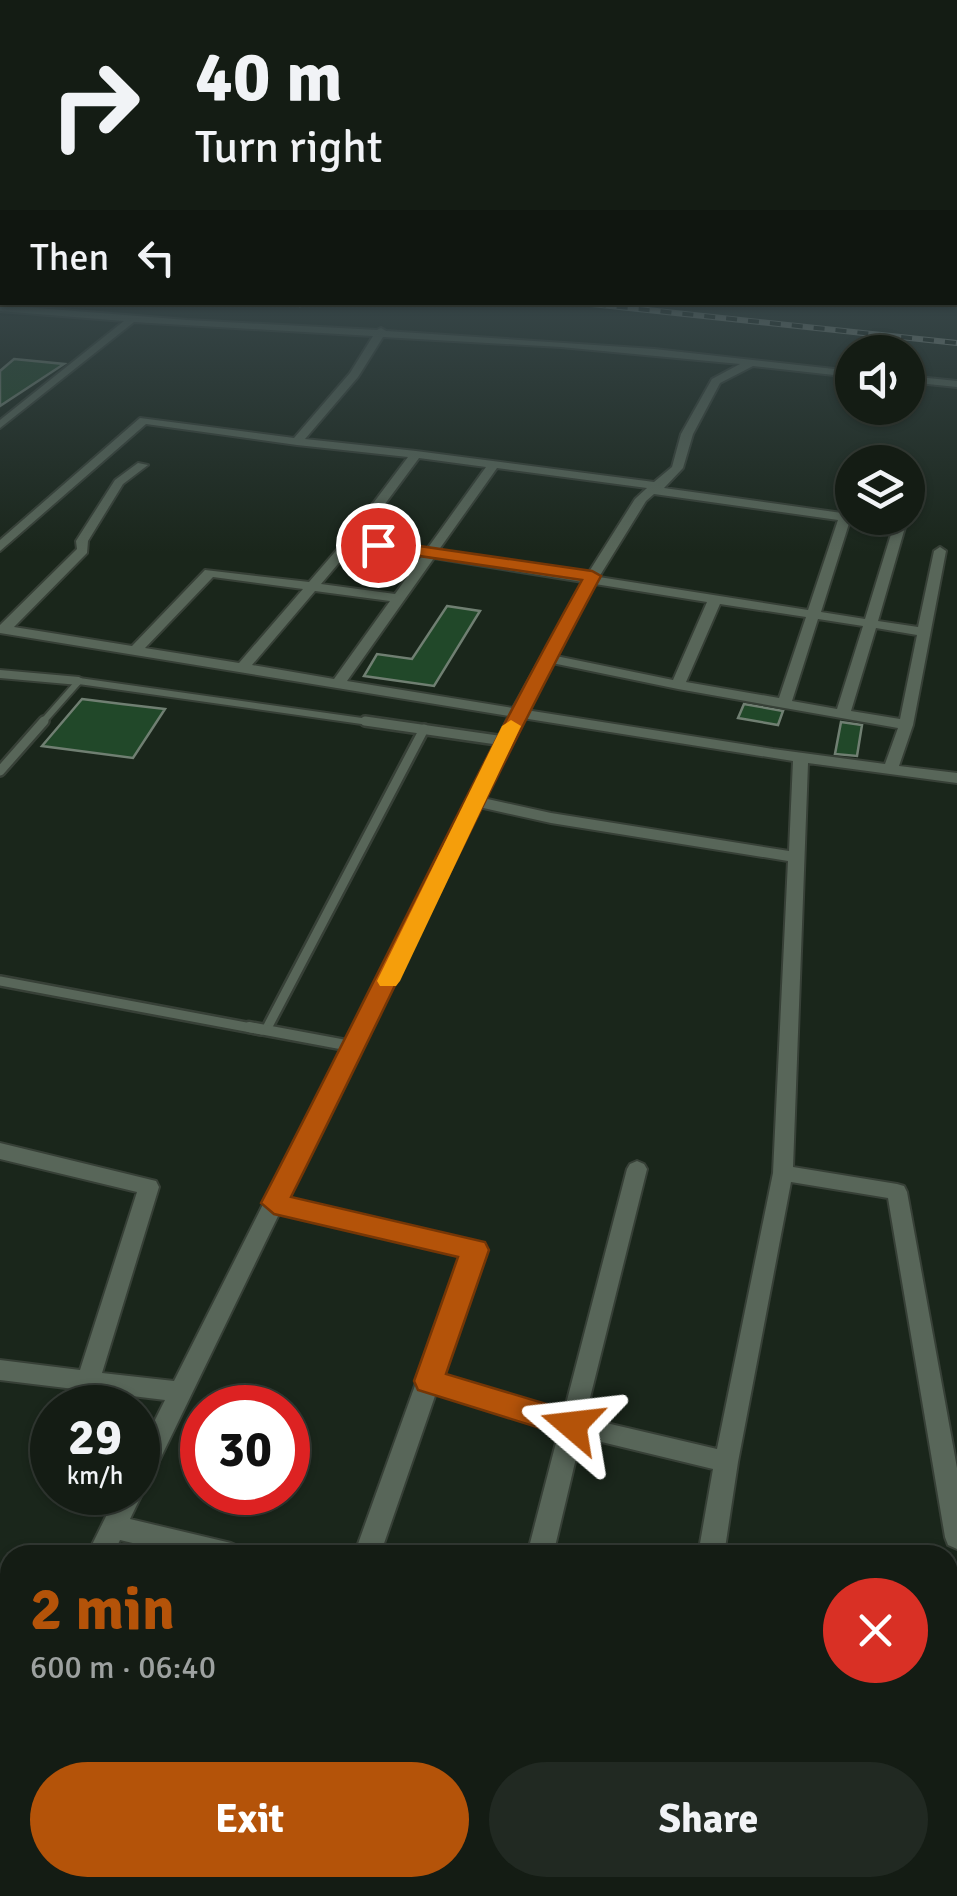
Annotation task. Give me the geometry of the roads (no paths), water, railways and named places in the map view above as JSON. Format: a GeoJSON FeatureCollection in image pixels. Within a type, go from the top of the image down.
{"type":"FeatureCollection","features":[{"type":"Feature","properties":{"kind":"street"},"geometry":{"type":"LineString","coordinates":[[0,424],[63,374]]}},
{"type":"Feature","properties":{"kind":"street"},"geometry":{"type":"LineString","coordinates":[[297,442],[354,374]]}},
{"type":"Feature","properties":{"kind":"street"},"geometry":{"type":"LineString","coordinates":[[183,1385],[547,658],[641,499],[677,468],[688,434],[716,381],[729,374]]}},
{"type":"Feature","properties":{"kind":"street"},"geometry":{"type":"LineString","coordinates":[[925,381],[957,384]]}},
{"type":"Feature","properties":{"kind":"street"},"geometry":{"type":"LineString","coordinates":[[0,547],[144,420],[494,464],[835,515]]}},
{"type":"Feature","properties":{"kind":"street"},"geometry":{"type":"LineString","coordinates":[[244,667],[351,541],[416,454]]}},
{"type":"Feature","properties":{"kind":"street"},"geometry":{"type":"LineString","coordinates":[[2,629],[83,550],[82,541],[119,482],[142,464]]}},
{"type":"Feature","properties":{"kind":"street"},"geometry":{"type":"LineString","coordinates":[[340,682],[494,464]]}},
{"type":"Feature","properties":{"kind":"street"},"geometry":{"type":"LineString","coordinates":[[784,704],[842,535]]}},
{"type":"Feature","properties":{"kind":"street"},"geometry":{"type":"LineString","coordinates":[[842,714],[897,535]]}},
{"type":"Feature","properties":{"kind":"street"},"geometry":{"type":"LineString","coordinates":[[351,541],[592,576],[924,632]]}},
{"type":"Feature","properties":{"kind":"street"},"geometry":{"type":"LineString","coordinates":[[890,770],[906,726],[940,551]]}},
{"type":"Feature","properties":{"kind":"street"},"geometry":{"type":"LineString","coordinates":[[136,650],[210,573],[399,598]]}},
{"type":"Feature","properties":{"kind":"street"},"geometry":{"type":"LineString","coordinates":[[678,685],[716,596]]}},
{"type":"Feature","properties":{"kind":"street"},"geometry":{"type":"LineString","coordinates":[[2,629],[801,758],[957,778]]}},
{"type":"Feature","properties":{"kind":"street"},"geometry":{"type":"LineString","coordinates":[[547,658],[906,726]]}},
{"type":"Feature","properties":{"kind":"street"},"geometry":{"type":"LineString","coordinates":[[0,674],[79,681]]}},
{"type":"Feature","properties":{"kind":"street"},"geometry":{"type":"LineString","coordinates":[[713,1545],[782,1173],[801,758]]}},
{"type":"Feature","properties":{"kind":"street"},"geometry":{"type":"LineString","coordinates":[[475,801],[796,858]]}},
{"type":"Feature","properties":{"kind":"street"},"geometry":{"type":"LineString","coordinates":[[0,1151],[149,1186],[88,1381]]}},
{"type":"Feature","properties":{"kind":"street"},"geometry":{"type":"LineString","coordinates":[[542,1545],[637,1169]]}},
{"type":"Feature","properties":{"kind":"street"},"geometry":{"type":"LineString","coordinates":[[782,1173],[897,1192],[957,1538]]}},
{"type":"Feature","properties":{"kind":"street"},"geometry":{"type":"LineString","coordinates":[[274,1203],[475,1250],[372,1545]]}},
{"type":"Feature","properties":{"kind":"street"},"geometry":{"type":"LineString","coordinates":[[0,1370],[180,1392],[160,1433]]}},
{"type":"Feature","properties":{"kind":"street"},"geometry":{"type":"LineString","coordinates":[[429,1381],[572,1425],[726,1462]]}},
{"type":"Feature","properties":{"kind":"street"},"geometry":{"type":"LineString","coordinates":[[105,1545],[119,1515]]}},
{"type":"Feature","properties":{"kind":"street"},"geometry":{"type":"LineString","coordinates":[[114,1527],[189,1545]]}},
{"type":"Feature","properties":{"kind":"lane"},"geometry":{"type":"LineString","coordinates":[[0,771],[79,681],[504,741]]}},
{"type":"Feature","properties":{"kind":"lane"},"geometry":{"type":"LineString","coordinates":[[266,1030],[424,729]]}},
{"type":"Feature","properties":{"kind":"lane"},"geometry":{"type":"LineString","coordinates":[[0,981],[354,1046]]}}]}
